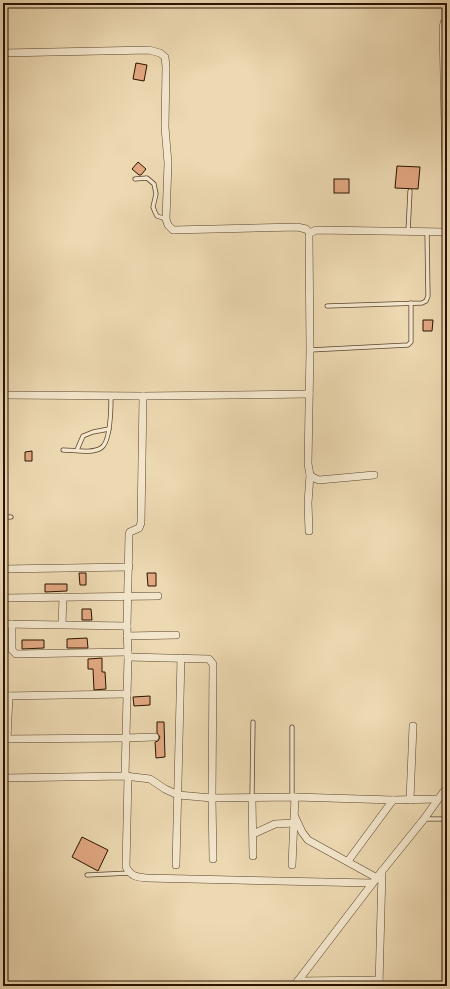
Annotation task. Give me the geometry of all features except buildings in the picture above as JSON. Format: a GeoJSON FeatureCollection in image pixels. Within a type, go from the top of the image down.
{"type":"FeatureCollection","features":[{"type":"Feature","properties":{"kind":"street"},"geometry":{"type":"LineString","coordinates":[[447,19],[443,28],[447,218]]}},
{"type":"Feature","properties":{"kind":"street"},"geometry":{"type":"LineString","coordinates":[[3,52],[149,50],[160,53],[165,57],[166,67],[166,127],[168,163],[166,219],[168,225],[173,230],[290,227],[301,228],[310,233]]}},
{"type":"Feature","properties":{"kind":"street"},"geometry":{"type":"LineString","coordinates":[[309,531],[310,475],[308,464],[310,350],[308,240],[310,233],[316,230],[447,232]]}},
{"type":"Feature","properties":{"kind":"street"},"geometry":{"type":"LineString","coordinates":[[3,395],[143,396],[309,394]]}},
{"type":"Feature","properties":{"kind":"street"},"geometry":{"type":"LineString","coordinates":[[143,396],[141,523],[139,528],[130,532],[129,534],[127,597],[128,655],[125,738],[126,867],[130,873],[136,877],[147,878],[375,881]]}},
{"type":"Feature","properties":{"kind":"street"},"geometry":{"type":"LineString","coordinates":[[310,475],[319,480],[374,475]]}},
{"type":"Feature","properties":{"kind":"street"},"geometry":{"type":"LineString","coordinates":[[3,569],[129,567]]}},
{"type":"Feature","properties":{"kind":"street"},"geometry":{"type":"LineString","coordinates":[[3,598],[158,596]]}},
{"type":"Feature","properties":{"kind":"street"},"geometry":{"type":"LineString","coordinates":[[62,624],[63,597]]}},
{"type":"Feature","properties":{"kind":"street"},"geometry":{"type":"LineString","coordinates":[[3,624],[127,626]]}},
{"type":"Feature","properties":{"kind":"street"},"geometry":{"type":"LineString","coordinates":[[12,624],[12,650],[16,654],[128,655],[209,659],[213,664],[213,859]]}},
{"type":"Feature","properties":{"kind":"street"},"geometry":{"type":"LineString","coordinates":[[127,636],[176,635]]}},
{"type":"Feature","properties":{"kind":"street"},"geometry":{"type":"LineString","coordinates":[[176,865],[181,658]]}},
{"type":"Feature","properties":{"kind":"street"},"geometry":{"type":"LineString","coordinates":[[127,694],[6,696],[5,739],[155,737]]}},
{"type":"Feature","properties":{"kind":"street"},"geometry":{"type":"LineString","coordinates":[[410,800],[414,726]]}},
{"type":"Feature","properties":{"kind":"street"},"geometry":{"type":"LineString","coordinates":[[3,778],[126,776],[150,779],[165,789],[178,795],[212,798],[294,797],[392,800],[437,799]]}},
{"type":"Feature","properties":{"kind":"street"},"geometry":{"type":"LineString","coordinates":[[296,983],[424,819],[447,787]]}},
{"type":"Feature","properties":{"kind":"street"},"geometry":{"type":"LineString","coordinates":[[292,865],[295,820],[294,797]]}},
{"type":"Feature","properties":{"kind":"street"},"geometry":{"type":"LineString","coordinates":[[252,798],[253,856]]}},
{"type":"Feature","properties":{"kind":"street"},"geometry":{"type":"LineString","coordinates":[[348,861],[392,800]]}},
{"type":"Feature","properties":{"kind":"street"},"geometry":{"type":"LineString","coordinates":[[253,834],[275,824],[295,820]]}},
{"type":"Feature","properties":{"kind":"street"},"geometry":{"type":"LineString","coordinates":[[295,820],[304,836],[348,861],[375,881]]}},
{"type":"Feature","properties":{"kind":"street"},"geometry":{"type":"LineString","coordinates":[[296,983],[379,983],[382,871]]}},
{"type":"Feature","properties":{"kind":"lane"},"geometry":{"type":"LineString","coordinates":[[135,179],[147,178],[154,184],[156,194],[153,207],[154,212],[157,216],[166,219]]}},
{"type":"Feature","properties":{"kind":"lane"},"geometry":{"type":"LineString","coordinates":[[408,232],[410,190]]}},
{"type":"Feature","properties":{"kind":"lane"},"geometry":{"type":"LineString","coordinates":[[327,306],[422,303],[428,299],[427,232]]}},
{"type":"Feature","properties":{"kind":"lane"},"geometry":{"type":"LineString","coordinates":[[310,350],[408,345],[411,342],[411,303]]}},
{"type":"Feature","properties":{"kind":"lane"},"geometry":{"type":"LineString","coordinates":[[63,450],[94,451],[101,448],[106,443],[109,429],[111,395]]}},
{"type":"Feature","properties":{"kind":"lane"},"geometry":{"type":"LineString","coordinates":[[78,450],[83,436],[93,432],[109,429]]}},
{"type":"Feature","properties":{"kind":"lane"},"geometry":{"type":"LineString","coordinates":[[3,517],[11,517]]}},
{"type":"Feature","properties":{"kind":"lane"},"geometry":{"type":"LineString","coordinates":[[252,798],[254,722]]}},
{"type":"Feature","properties":{"kind":"lane"},"geometry":{"type":"LineString","coordinates":[[292,728],[294,797]]}},
{"type":"Feature","properties":{"kind":"lane"},"geometry":{"type":"LineString","coordinates":[[424,819],[447,819]]}},
{"type":"Feature","properties":{"kind":"lane"},"geometry":{"type":"LineString","coordinates":[[87,875],[130,873]]}}]}
